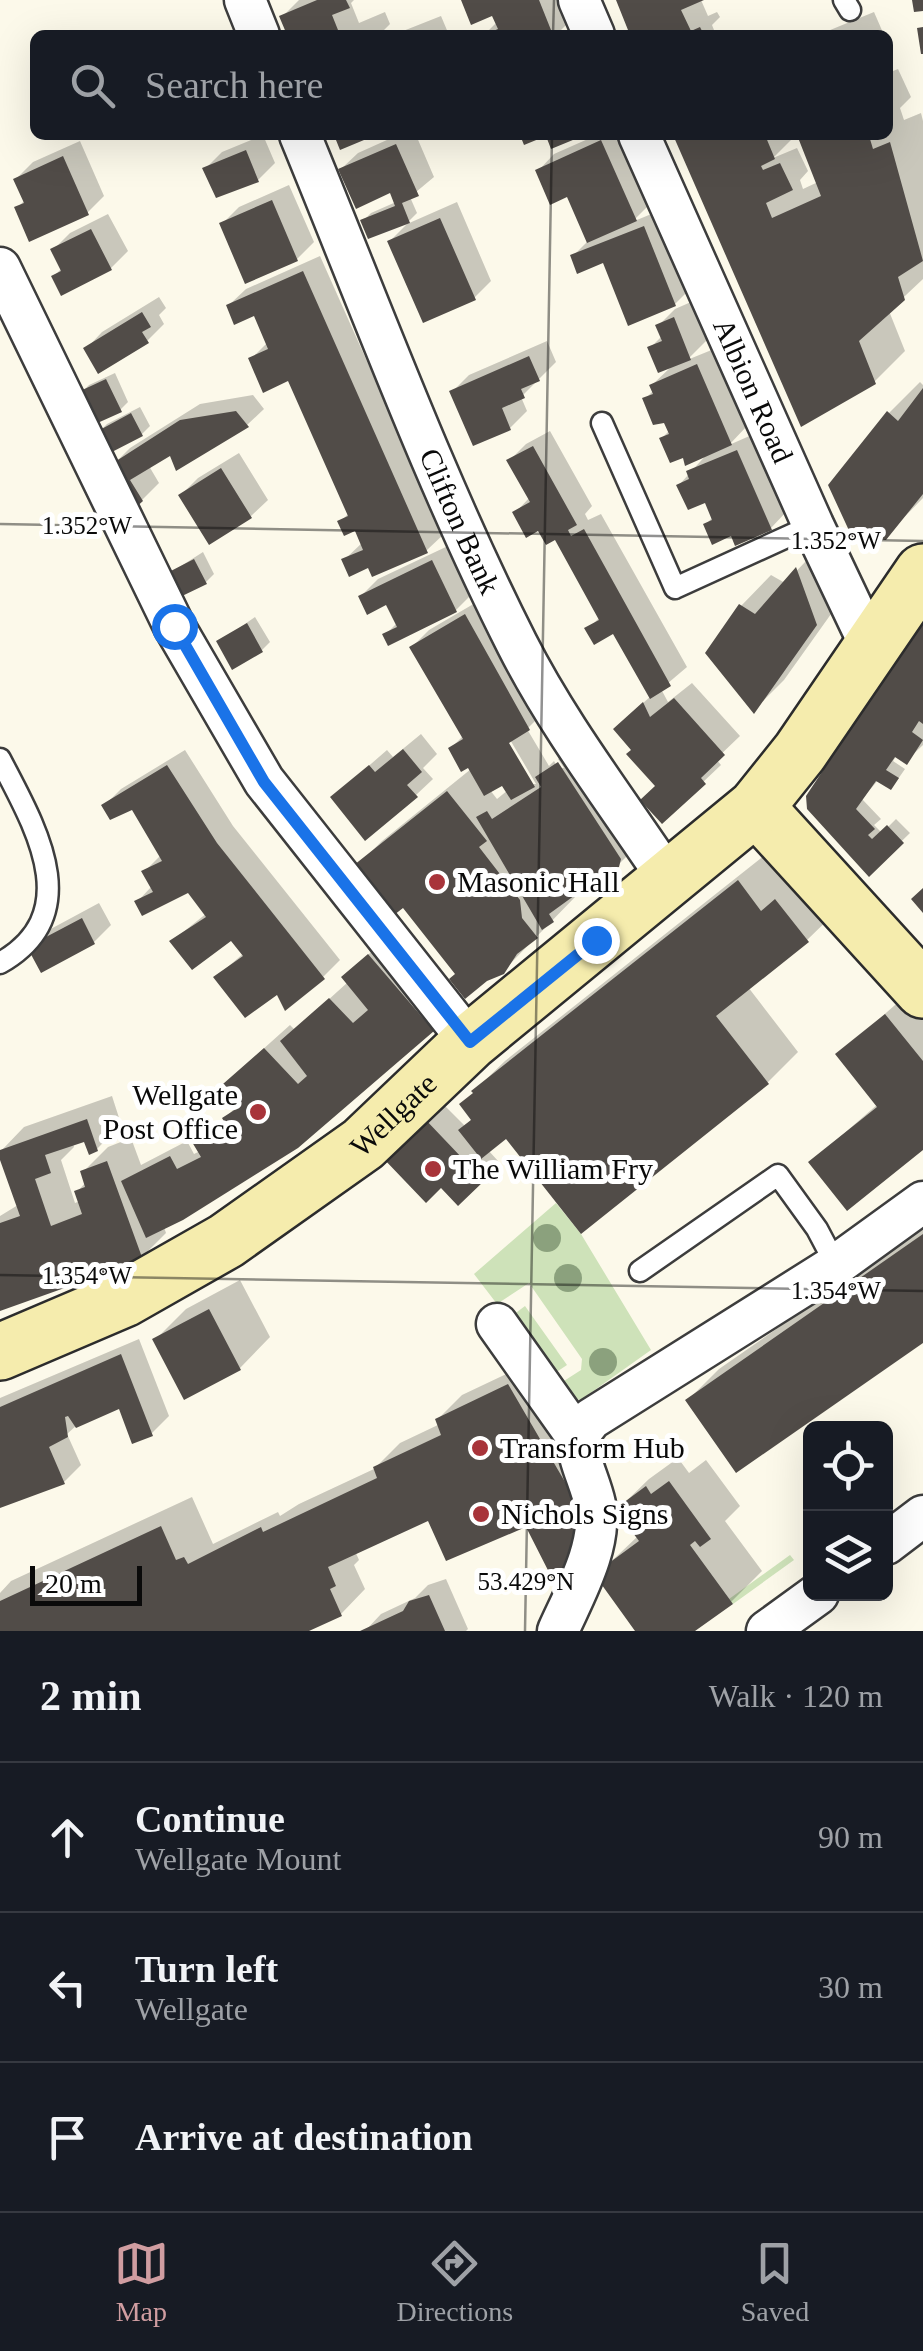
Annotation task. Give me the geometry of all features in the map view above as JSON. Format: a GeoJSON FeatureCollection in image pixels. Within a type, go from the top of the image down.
{"type":"FeatureCollection","features":[{"type":"Feature","properties":{"kind":"street"},"geometry":{"type":"LineString","coordinates":[[244,0],[257,30]]}},
{"type":"Feature","properties":{"kind":"street"},"geometry":{"type":"LineString","coordinates":[[579,0],[592,30]]}},
{"type":"Feature","properties":{"kind":"street","name":"Clifton Bank"},"geometry":{"type":"LineString","coordinates":[[302,140],[463,531],[519,647],[560,717],[669,880]]}},
{"type":"Feature","properties":{"kind":"street","name":"Albion Road"},"geometry":{"type":"LineString","coordinates":[[641,140],[870,645]]}},
{"type":"Feature","properties":{"kind":"street"},"geometry":{"type":"LineString","coordinates":[[0,268],[174,626],[264,782],[470,1042]]}},
{"type":"Feature","properties":{"kind":"street","name":"Wellgate"},"geometry":{"type":"LineString","coordinates":[[0,1352],[124,1299],[226,1242],[362,1144],[470,1042],[756,807],[800,752],[923,572]]}},
{"type":"Feature","properties":{"kind":"street"},"geometry":{"type":"LineString","coordinates":[[756,807],[923,990]]}},
{"type":"Feature","properties":{"kind":"street"},"geometry":{"type":"LineString","coordinates":[[576,1436],[591,1419],[836,1265],[923,1202]]}},
{"type":"Feature","properties":{"kind":"street"},"geometry":{"type":"LineString","coordinates":[[500,1343],[576,1436],[578,1458],[596,1506],[596,1536],[558,1631]]}},
{"type":"Feature","properties":{"kind":"street"},"geometry":{"type":"LineString","coordinates":[[893,1539],[923,1516]]}},
{"type":"Feature","properties":{"kind":"street"},"geometry":{"type":"LineString","coordinates":[[766,1631],[808,1601]]}},
{"type":"Feature","properties":{"kind":"lane"},"geometry":{"type":"LineString","coordinates":[[602,423],[675,588],[813,525]]}},
{"type":"Feature","properties":{"kind":"lane"},"geometry":{"type":"LineString","coordinates":[[0,760],[35,828],[50,880],[43,920],[17,953],[0,963]]}},
{"type":"Feature","properties":{"kind":"lane"},"geometry":{"type":"LineString","coordinates":[[640,1271],[778,1175],[817,1229],[836,1265]]}},
{"type":"Feature","properties":{"kind":"green space"},"geometry":{"type":"Polygon","coordinates":[[[556,1203],[581,1234],[651,1350],[582,1399],[572,1401],[553,1388],[581,1370],[582,1359],[529,1283],[497,1304],[474,1274],[556,1203]]]}},
{"type":"Feature","properties":{"kind":"green space"},"geometry":{"type":"Polygon","coordinates":[[[525,1306],[567,1365],[546,1379],[505,1321],[525,1306]]]}},
{"type":"Feature","properties":{"kind":"green space"},"geometry":{"type":"Polygon","coordinates":[[[790,1555],[794,1560],[733,1604],[729,1599],[790,1555]]]}},
{"type":"Feature","properties":{"kind":"building"},"geometry":{"type":"Polygon","coordinates":[[[317,0],[346,0],[350,8],[332,15],[338,30],[285,30],[279,16],[317,0]]]}},
{"type":"Feature","properties":{"kind":"building"},"geometry":{"type":"Polygon","coordinates":[[[461,0],[539,0],[551,30],[496,30],[492,16],[471,25],[461,0]]]}},
{"type":"Feature","properties":{"kind":"building"},"geometry":{"type":"Polygon","coordinates":[[[616,0],[704,0],[681,10],[691,30],[628,30],[616,0]]]}},
{"type":"Feature","properties":{"kind":"building"},"geometry":{"type":"Polygon","coordinates":[[[912,0],[923,0],[923,11],[914,12],[912,0]]]}},
{"type":"Feature","properties":{"kind":"building"},"geometry":{"type":"Polygon","coordinates":[[[923,27],[923,54],[921,54],[917,28],[923,27]]]}},
{"type":"Feature","properties":{"kind":"building"},"geometry":{"type":"Polygon","coordinates":[[[336,140],[364,140],[340,150],[336,140]]]}},
{"type":"Feature","properties":{"kind":"building"},"geometry":{"type":"Polygon","coordinates":[[[548,140],[573,140],[551,149],[548,140]]]}},
{"type":"Feature","properties":{"kind":"building"},"geometry":{"type":"Polygon","coordinates":[[[601,140],[637,221],[587,243],[567,197],[550,205],[535,170],[601,140]]]}},
{"type":"Feature","properties":{"kind":"building"},"geometry":{"type":"Polygon","coordinates":[[[675,140],[767,140],[775,159],[761,166],[763,170],[780,163],[793,190],[766,203],[772,218],[821,196],[799,140],[870,140],[873,149],[890,142],[923,261],[898,277],[905,300],[859,341],[876,384],[801,427],[675,140]]]}},
{"type":"Feature","properties":{"kind":"building"},"geometry":{"type":"Polygon","coordinates":[[[396,144],[419,196],[402,203],[410,223],[368,239],[360,220],[395,206],[390,193],[356,209],[338,169],[396,144]]]}},
{"type":"Feature","properties":{"kind":"building"},"geometry":{"type":"Polygon","coordinates":[[[246,150],[259,182],[216,198],[202,168],[246,150]]]}},
{"type":"Feature","properties":{"kind":"building"},"geometry":{"type":"Polygon","coordinates":[[[63,156],[89,215],[29,242],[14,207],[24,203],[13,179],[63,156]]]}},
{"type":"Feature","properties":{"kind":"building"},"geometry":{"type":"Polygon","coordinates":[[[272,200],[298,261],[245,284],[219,223],[272,200]]]}},
{"type":"Feature","properties":{"kind":"building"},"geometry":{"type":"Polygon","coordinates":[[[440,218],[476,300],[423,323],[387,241],[440,218]]]}},
{"type":"Feature","properties":{"kind":"building"},"geometry":{"type":"Polygon","coordinates":[[[644,226],[676,306],[628,326],[603,263],[577,274],[570,255],[644,226]]]}},
{"type":"Feature","properties":{"kind":"building"},"geometry":{"type":"Polygon","coordinates":[[[91,229],[112,270],[61,296],[51,276],[61,271],[50,249],[91,229]]]}},
{"type":"Feature","properties":{"kind":"building"},"geometry":{"type":"Polygon","coordinates":[[[303,271],[428,553],[372,577],[368,568],[349,577],[341,559],[363,550],[355,531],[344,536],[337,521],[348,516],[288,381],[263,393],[248,358],[268,349],[254,316],[234,325],[226,305],[303,271]]]}},
{"type":"Feature","properties":{"kind":"building"},"geometry":{"type":"Polygon","coordinates":[[[142,312],[151,327],[142,332],[149,343],[98,374],[83,348],[142,312]]]}},
{"type":"Feature","properties":{"kind":"building"},"geometry":{"type":"Polygon","coordinates":[[[674,317],[691,360],[658,373],[647,347],[662,341],[655,325],[674,317]]]}},
{"type":"Feature","properties":{"kind":"building"},"geometry":{"type":"Polygon","coordinates":[[[529,356],[540,381],[521,389],[525,398],[502,408],[511,430],[473,446],[449,391],[529,356]]]}},
{"type":"Feature","properties":{"kind":"building"},"geometry":{"type":"Polygon","coordinates":[[[697,364],[732,445],[685,466],[683,458],[670,463],[659,438],[669,434],[664,423],[653,425],[642,398],[653,394],[649,385],[697,364]]]}},
{"type":"Feature","properties":{"kind":"building"},"geometry":{"type":"Polygon","coordinates":[[[106,379],[122,412],[93,425],[78,392],[106,379]]]}},
{"type":"Feature","properties":{"kind":"building"},"geometry":{"type":"Polygon","coordinates":[[[923,388],[923,494],[886,540],[852,537],[828,485],[887,411],[898,421],[923,388]]]}},
{"type":"Feature","properties":{"kind":"building"},"geometry":{"type":"Polygon","coordinates":[[[236,411],[249,427],[176,471],[170,456],[130,480],[143,501],[134,509],[110,465],[180,420],[236,411]]]}},
{"type":"Feature","properties":{"kind":"building"},"geometry":{"type":"Polygon","coordinates":[[[131,413],[143,436],[108,454],[96,432],[131,413]]]}},
{"type":"Feature","properties":{"kind":"building"},"geometry":{"type":"Polygon","coordinates":[[[533,446],[577,525],[568,530],[571,536],[584,529],[671,686],[650,699],[613,634],[594,645],[584,628],[599,620],[555,540],[546,545],[538,531],[526,538],[512,512],[530,502],[506,460],[533,446]]]}},
{"type":"Feature","properties":{"kind":"building"},"geometry":{"type":"Polygon","coordinates":[[[737,450],[772,530],[735,546],[731,536],[712,545],[703,524],[712,520],[705,503],[688,510],[676,485],[689,479],[686,471],[737,450]]]}},
{"type":"Feature","properties":{"kind":"building"},"geometry":{"type":"Polygon","coordinates":[[[221,468],[252,518],[209,545],[178,495],[221,468]]]}},
{"type":"Feature","properties":{"kind":"building"},"geometry":{"type":"Polygon","coordinates":[[[194,559],[207,584],[180,597],[167,573],[194,559]]]}},
{"type":"Feature","properties":{"kind":"building"},"geometry":{"type":"Polygon","coordinates":[[[432,560],[457,612],[388,646],[382,634],[397,627],[386,605],[367,615],[358,596],[432,560]]]}},
{"type":"Feature","properties":{"kind":"building"},"geometry":{"type":"Polygon","coordinates":[[[796,567],[817,625],[754,714],[705,653],[739,604],[755,614],[796,567]]]}},
{"type":"Feature","properties":{"kind":"building"},"geometry":{"type":"Polygon","coordinates":[[[465,614],[530,730],[509,743],[535,787],[511,800],[502,786],[484,796],[468,768],[461,772],[448,748],[463,739],[409,647],[465,614]]]}},
{"type":"Feature","properties":{"kind":"building"},"geometry":{"type":"Polygon","coordinates":[[[923,620],[923,724],[919,721],[912,732],[923,740],[907,765],[895,757],[886,770],[899,778],[891,790],[876,781],[856,809],[875,829],[868,835],[872,839],[887,825],[904,843],[869,877],[807,809],[806,796],[923,620]]]}},
{"type":"Feature","properties":{"kind":"building"},"geometry":{"type":"Polygon","coordinates":[[[247,623],[263,652],[232,670],[216,641],[247,623]]]}},
{"type":"Feature","properties":{"kind":"building"},"geometry":{"type":"Polygon","coordinates":[[[674,698],[725,755],[701,778],[706,784],[662,824],[640,800],[655,786],[626,754],[631,750],[613,729],[643,702],[650,717],[674,698]]]}},
{"type":"Feature","properties":{"kind":"building"},"geometry":{"type":"Polygon","coordinates":[[[403,749],[422,772],[407,785],[418,797],[365,841],[330,797],[369,765],[375,772],[403,749]]]}},
{"type":"Feature","properties":{"kind":"building"},"geometry":{"type":"Polygon","coordinates":[[[558,762],[621,859],[619,867],[549,914],[554,922],[542,930],[476,817],[487,811],[492,819],[541,787],[535,777],[558,762]]]}},
{"type":"Feature","properties":{"kind":"building"},"geometry":{"type":"Polygon","coordinates":[[[167,765],[217,843],[325,979],[285,1011],[277,995],[245,1018],[213,977],[243,956],[231,941],[192,970],[169,941],[206,917],[188,893],[142,916],[134,901],[153,892],[141,871],[162,861],[132,810],[110,820],[101,805],[167,765]]]}},
{"type":"Feature","properties":{"kind":"building","name":"Masonic Hall"},"geometry":{"type":"Polygon","coordinates":[[[447,791],[487,841],[479,847],[520,900],[522,918],[538,938],[517,954],[504,974],[487,981],[465,999],[449,979],[455,974],[403,908],[394,915],[354,865],[447,791]]]}},
{"type":"Feature","properties":{"kind":"building"},"geometry":{"type":"Polygon","coordinates":[[[738,880],[761,911],[775,899],[809,942],[716,1016],[769,1084],[581,1234],[506,1139],[481,1159],[458,1130],[471,1120],[459,1104],[738,880]]]}},
{"type":"Feature","properties":{"kind":"building"},"geometry":{"type":"Polygon","coordinates":[[[923,888],[923,913],[911,899],[923,888]]]}},
{"type":"Feature","properties":{"kind":"building"},"geometry":{"type":"Polygon","coordinates":[[[82,918],[95,944],[41,973],[27,947],[82,918]]]}},
{"type":"Feature","properties":{"kind":"building"},"geometry":{"type":"Polygon","coordinates":[[[368,954],[434,1031],[298,1148],[183,1220],[146,1238],[121,1181],[170,1156],[177,1169],[201,1157],[192,1142],[200,1137],[204,1144],[229,1130],[222,1118],[236,1109],[233,1103],[226,1108],[215,1091],[264,1048],[298,1084],[307,1076],[280,1041],[329,998],[353,1023],[368,1010],[341,977],[368,954]]]}},
{"type":"Feature","properties":{"kind":"building"},"geometry":{"type":"Polygon","coordinates":[[[885,1014],[923,1061],[923,1150],[847,1211],[808,1162],[877,1107],[835,1054],[885,1014]]]}},
{"type":"Feature","properties":{"kind":"building","name":"The William Fry"},"geometry":{"type":"Polygon","coordinates":[[[423,1117],[484,1181],[458,1206],[441,1188],[426,1203],[382,1157],[423,1117]]]}},
{"type":"Feature","properties":{"kind":"building"},"geometry":{"type":"Polygon","coordinates":[[[87,1119],[98,1151],[89,1155],[84,1142],[45,1155],[51,1173],[35,1179],[51,1226],[82,1214],[74,1191],[85,1187],[80,1171],[107,1161],[143,1260],[0,1311],[0,1223],[20,1216],[0,1150],[87,1119]]]}},
{"type":"Feature","properties":{"kind":"building"},"geometry":{"type":"Polygon","coordinates":[[[923,1234],[923,1343],[811,1421],[803,1421],[803,1426],[736,1473],[685,1400],[923,1234]]]}},
{"type":"Feature","properties":{"kind":"building"},"geometry":{"type":"Polygon","coordinates":[[[209,1309],[241,1370],[184,1400],[152,1339],[209,1309]]]}},
{"type":"Feature","properties":{"kind":"building"},"geometry":{"type":"Polygon","coordinates":[[[121,1354],[153,1436],[132,1444],[119,1409],[76,1428],[65,1417],[68,1437],[49,1447],[65,1484],[0,1508],[0,1407],[121,1354]]]}},
{"type":"Feature","properties":{"kind":"building"},"geometry":{"type":"Polygon","coordinates":[[[508,1384],[579,1506],[577,1539],[556,1586],[526,1527],[446,1561],[428,1521],[328,1567],[336,1586],[330,1589],[342,1616],[309,1631],[0,1631],[0,1601],[161,1526],[176,1560],[184,1557],[188,1564],[261,1527],[263,1532],[377,1478],[373,1467],[441,1435],[435,1419],[508,1384]]]}},
{"type":"Feature","properties":{"kind":"building"},"geometry":{"type":"Polygon","coordinates":[[[669,1481],[711,1539],[700,1547],[695,1541],[690,1545],[733,1604],[695,1631],[635,1631],[594,1574],[639,1541],[615,1509],[646,1486],[651,1494],[669,1481]]]}},
{"type":"Feature","properties":{"kind":"building"},"geometry":{"type":"Polygon","coordinates":[[[429,1595],[445,1631],[360,1631],[403,1611],[409,1601],[429,1595]]]}},
{"type":"Feature","properties":{"kind":"place","name":"Masonic Hall"},"geometry":{"type":"Point","coordinates":[437,882]}},
{"type":"Feature","properties":{"kind":"place","name":"Wellgate Post Office"},"geometry":{"type":"Point","coordinates":[258,1112]}},
{"type":"Feature","properties":{"kind":"place","name":"The William Fry"},"geometry":{"type":"Point","coordinates":[433,1169]}},
{"type":"Feature","properties":{"kind":"place","name":"Transform Hub"},"geometry":{"type":"Point","coordinates":[480,1448]}},
{"type":"Feature","properties":{"kind":"place","name":"Nichols Signs"},"geometry":{"type":"Point","coordinates":[481,1514]}},
{"type":"Feature","properties":{"kind":"route"},"geometry":{"type":"LineString","coordinates":[[174,626],[264,782],[470,1042],[596,940]]}}]}
